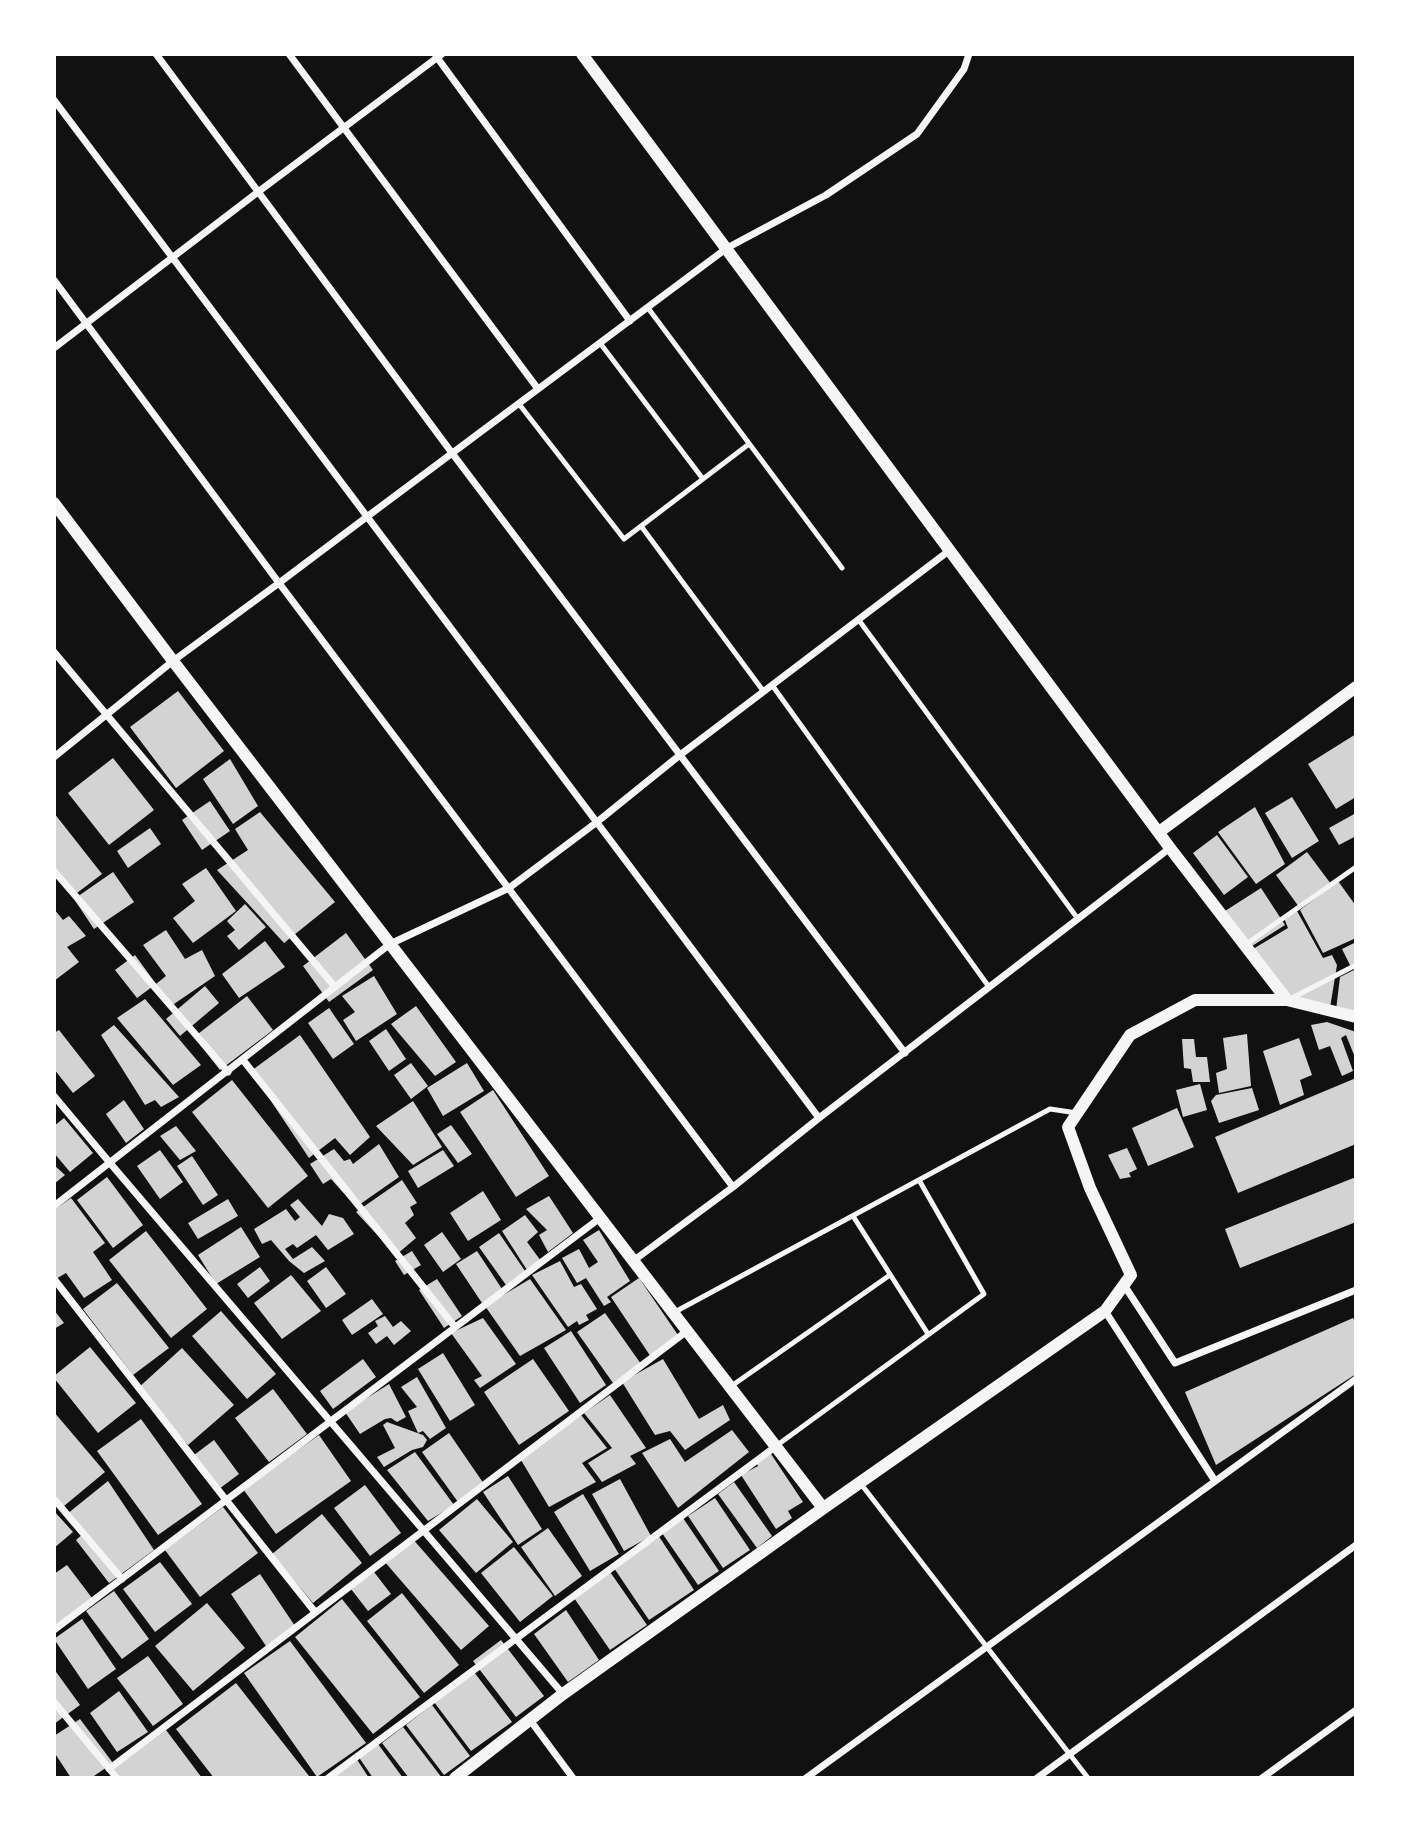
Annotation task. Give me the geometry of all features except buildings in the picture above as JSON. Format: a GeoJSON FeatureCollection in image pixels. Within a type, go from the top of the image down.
{"type":"FeatureCollection","features":[{"type":"Feature","properties":{"kind":"street"},"geometry":{"type":"LineString","coordinates":[[156,54],[452,453],[905,1053]]}},
{"type":"Feature","properties":{"kind":"street"},"geometry":{"type":"LineString","coordinates":[[289,54],[538,389]]}},
{"type":"Feature","properties":{"kind":"street"},"geometry":{"type":"LineString","coordinates":[[582,54],[1158,832],[1287,1000]]}},
{"type":"Feature","properties":{"kind":"street"},"geometry":{"type":"LineString","coordinates":[[54,757],[173,660],[727,248],[825,195],[917,134],[964,69],[969,54]]}},
{"type":"Feature","properties":{"kind":"street"},"geometry":{"type":"LineString","coordinates":[[54,348],[438,55],[630,321]]}},
{"type":"Feature","properties":{"kind":"street"},"geometry":{"type":"LineString","coordinates":[[54,100],[819,1118]]}},
{"type":"Feature","properties":{"kind":"street"},"geometry":{"type":"LineString","coordinates":[[54,280],[733,1187]]}},
{"type":"Feature","properties":{"kind":"street"},"geometry":{"type":"LineString","coordinates":[[54,503],[822,1508]]}},
{"type":"Feature","properties":{"kind":"street"},"geometry":{"type":"LineString","coordinates":[[54,1206],[390,944],[509,888],[950,550]]}},
{"type":"Feature","properties":{"kind":"street"},"geometry":{"type":"LineString","coordinates":[[54,652],[335,987]]}},
{"type":"Feature","properties":{"kind":"street"},"geometry":{"type":"LineString","coordinates":[[1158,832],[1356,687]]}},
{"type":"Feature","properties":{"kind":"street"},"geometry":{"type":"LineString","coordinates":[[634,1261],[1170,848]]}},
{"type":"Feature","properties":{"kind":"street"},"geometry":{"type":"LineString","coordinates":[[54,871],[228,1072]]}},
{"type":"Feature","properties":{"kind":"street"},"geometry":{"type":"LineString","coordinates":[[455,1778],[563,1694],[822,1508],[1105,1311],[1131,1275],[1090,1188],[1068,1127],[1130,1035],[1195,1000],[1287,1000],[1356,1017]]}},
{"type":"Feature","properties":{"kind":"street"},"geometry":{"type":"LineString","coordinates":[[243,1059],[455,1327]]}},
{"type":"Feature","properties":{"kind":"street"},"geometry":{"type":"LineString","coordinates":[[54,1096],[563,1694]]}},
{"type":"Feature","properties":{"kind":"street"},"geometry":{"type":"LineString","coordinates":[[54,1630],[600,1218]]}},
{"type":"Feature","properties":{"kind":"street"},"geometry":{"type":"LineString","coordinates":[[54,1279],[315,1612]]}},
{"type":"Feature","properties":{"kind":"street"},"geometry":{"type":"LineString","coordinates":[[1124,1285],[1175,1363],[1356,1290]]}},
{"type":"Feature","properties":{"kind":"street"},"geometry":{"type":"LineString","coordinates":[[1105,1311],[1215,1481]]}},
{"type":"Feature","properties":{"kind":"street"},"geometry":{"type":"LineString","coordinates":[[109,1769],[687,1331]]}},
{"type":"Feature","properties":{"kind":"street"},"geometry":{"type":"LineString","coordinates":[[806,1778],[1356,1379]]}},
{"type":"Feature","properties":{"kind":"street"},"geometry":{"type":"LineString","coordinates":[[328,1778],[775,1447]]}},
{"type":"Feature","properties":{"kind":"street"},"geometry":{"type":"LineString","coordinates":[[54,1499],[122,1579]]}},
{"type":"Feature","properties":{"kind":"street"},"geometry":{"type":"LineString","coordinates":[[1037,1778],[1356,1545]]}},
{"type":"Feature","properties":{"kind":"street"},"geometry":{"type":"LineString","coordinates":[[54,1702],[117,1778]]}},
{"type":"Feature","properties":{"kind":"street"},"geometry":{"type":"LineString","coordinates":[[1262,1778],[1356,1710]]}},
{"type":"Feature","properties":{"kind":"street"},"geometry":{"type":"LineString","coordinates":[[530,1720],[573,1778]]}},
{"type":"Feature","properties":{"kind":"lane"},"geometry":{"type":"LineString","coordinates":[[648,308],[842,569]]}},
{"type":"Feature","properties":{"kind":"lane"},"geometry":{"type":"LineString","coordinates":[[600,343],[703,479]]}},
{"type":"Feature","properties":{"kind":"lane"},"geometry":{"type":"LineString","coordinates":[[519,404],[624,540],[749,444]]}},
{"type":"Feature","properties":{"kind":"lane"},"geometry":{"type":"LineString","coordinates":[[641,526],[764,692]]}},
{"type":"Feature","properties":{"kind":"lane"},"geometry":{"type":"LineString","coordinates":[[859,619],[1077,919]]}},
{"type":"Feature","properties":{"kind":"lane"},"geometry":{"type":"LineString","coordinates":[[772,685],[989,987]]}},
{"type":"Feature","properties":{"kind":"lane"},"geometry":{"type":"LineString","coordinates":[[1245,945],[1356,867]]}},
{"type":"Feature","properties":{"kind":"lane"},"geometry":{"type":"LineString","coordinates":[[1287,1000],[1356,965]]}},
{"type":"Feature","properties":{"kind":"lane"},"geometry":{"type":"LineString","coordinates":[[673,1313],[1050,1109],[1078,1113]]}},
{"type":"Feature","properties":{"kind":"lane"},"geometry":{"type":"LineString","coordinates":[[775,1447],[985,1294],[919,1180]]}},
{"type":"Feature","properties":{"kind":"lane"},"geometry":{"type":"LineString","coordinates":[[853,1216],[928,1335]]}},
{"type":"Feature","properties":{"kind":"lane"},"geometry":{"type":"LineString","coordinates":[[730,1387],[890,1275]]}},
{"type":"Feature","properties":{"kind":"lane"},"geometry":{"type":"LineString","coordinates":[[860,1482],[1088,1778]]}}]}
